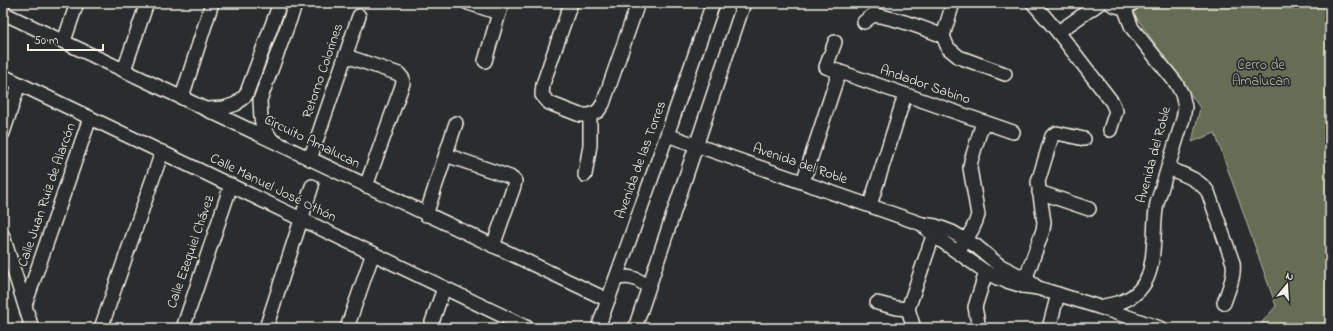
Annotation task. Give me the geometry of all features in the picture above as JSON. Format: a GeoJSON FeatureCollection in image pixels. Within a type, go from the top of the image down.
{"type":"FeatureCollection","features":[{"type":"Feature","properties":{"kind":"street"},"geometry":{"type":"LineString","coordinates":[[64,41],[77,3]]}},
{"type":"Feature","properties":{"kind":"street"},"geometry":{"type":"LineString","coordinates":[[124,70],[147,3]]}},
{"type":"Feature","properties":{"kind":"street"},"geometry":{"type":"LineString","coordinates":[[182,97],[212,3]]}},
{"type":"Feature","properties":{"kind":"street"},"geometry":{"type":"LineString","coordinates":[[208,110],[224,108],[236,104],[246,95],[280,3]]}},
{"type":"Feature","properties":{"kind":"street"},"geometry":{"type":"LineString","coordinates":[[272,140],[263,127],[260,100],[296,3]]}},
{"type":"Feature","properties":{"kind":"street"},"geometry":{"type":"LineString","coordinates":[[468,3],[500,8],[485,61]]}},
{"type":"Feature","properties":{"kind":"street"},"geometry":{"type":"LineString","coordinates":[[571,3],[543,84],[542,95],[549,103],[580,115],[590,115],[598,111],[603,104],[638,3]]}},
{"type":"Feature","properties":{"kind":"street","name":"Avenida de las Torres"},"geometry":{"type":"LineString","coordinates":[[598,328],[713,3]]}},
{"type":"Feature","properties":{"kind":"street"},"geometry":{"type":"LineString","coordinates":[[635,328],[744,3]]}},
{"type":"Feature","properties":{"kind":"street"},"geometry":{"type":"LineString","coordinates":[[953,3],[943,36],[948,48],[959,57],[1005,74]]}},
{"type":"Feature","properties":{"kind":"street"},"geometry":{"type":"LineString","coordinates":[[1033,3],[1058,32],[1115,107],[1115,116],[1110,130]]}},
{"type":"Feature","properties":{"kind":"street"},"geometry":{"type":"LineString","coordinates":[[1058,32],[1100,3]]}},
{"type":"Feature","properties":{"kind":"street"},"geometry":{"type":"LineString","coordinates":[[1110,3],[1118,7],[1128,5]]}},
{"type":"Feature","properties":{"kind":"street","name":"Avenida del Roble"},"geometry":{"type":"LineString","coordinates":[[934,230],[952,232],[972,243],[999,265],[1024,282],[1038,288],[1099,307],[1123,301],[1135,294],[1144,285],[1149,273],[1153,255],[1154,215],[1183,119],[1185,107],[1182,94],[1176,83],[1132,28],[1128,5]]}},
{"type":"Feature","properties":{"kind":"street","name":"Circuito Amalucan"},"geometry":{"type":"LineString","coordinates":[[7,10],[64,41],[124,70],[426,215],[608,300]]}},
{"type":"Feature","properties":{"kind":"street"},"geometry":{"type":"LineString","coordinates":[[864,22],[873,15],[885,16],[943,36]]}},
{"type":"Feature","properties":{"kind":"street","name":"Retorno Colorines"},"geometry":{"type":"LineString","coordinates":[[310,159],[359,16]]}},
{"type":"Feature","properties":{"kind":"street","name":"Andador Sabino"},"geometry":{"type":"LineString","coordinates":[[835,42],[826,67],[1013,132]]}},
{"type":"Feature","properties":{"kind":"street"},"geometry":{"type":"LineString","coordinates":[[346,56],[399,74],[403,79],[403,83],[366,186]]}},
{"type":"Feature","properties":{"kind":"street"},"geometry":{"type":"LineString","coordinates":[[803,182],[839,72]]}},
{"type":"Feature","properties":{"kind":"street","name":"Calle Manuel José Othón"},"geometry":{"type":"LineString","coordinates":[[3,76],[520,326]]}},
{"type":"Feature","properties":{"kind":"street"},"geometry":{"type":"LineString","coordinates":[[3,133],[19,84]]}},
{"type":"Feature","properties":{"kind":"street"},"geometry":{"type":"LineString","coordinates":[[246,95],[260,100]]}},
{"type":"Feature","properties":{"kind":"street"},"geometry":{"type":"LineString","coordinates":[[870,205],[905,95]]}},
{"type":"Feature","properties":{"kind":"street"},"geometry":{"type":"LineString","coordinates":[[585,175],[590,146],[590,115]]}},
{"type":"Feature","properties":{"kind":"street","name":"Calle Juan Ruiz de Alarcón"},"geometry":{"type":"LineString","coordinates":[[25,306],[90,118]]}},
{"type":"Feature","properties":{"kind":"street"},"geometry":{"type":"LineString","coordinates":[[964,257],[962,246],[972,243],[978,215],[970,168],[971,160],[984,122]]}},
{"type":"Feature","properties":{"kind":"street"},"geometry":{"type":"LineString","coordinates":[[426,215],[456,123]]}},
{"type":"Feature","properties":{"kind":"street"},"geometry":{"type":"LineString","coordinates":[[1024,282],[1043,230],[1044,222],[1038,182],[1052,136],[1057,133],[1084,139]]}},
{"type":"Feature","properties":{"kind":"street","name":"Avenida del Roble"},"geometry":{"type":"LineString","coordinates":[[667,135],[922,224],[934,230],[964,257],[986,272],[1008,282],[1024,282]]}},
{"type":"Feature","properties":{"kind":"street"},"geometry":{"type":"LineString","coordinates":[[101,328],[162,152]]}},
{"type":"Feature","properties":{"kind":"street"},"geometry":{"type":"LineString","coordinates":[[446,155],[510,177],[515,181],[493,246]]}},
{"type":"Feature","properties":{"kind":"street"},"geometry":{"type":"LineString","coordinates":[[1168,168],[1195,180],[1203,185],[1208,192],[1233,263],[1234,270],[1232,280],[1224,303]]}},
{"type":"Feature","properties":{"kind":"street","name":"Calle Ezequiel Chávez"},"geometry":{"type":"LineString","coordinates":[[183,328],[231,185]]}},
{"type":"Feature","properties":{"kind":"street"},"geometry":{"type":"LineString","coordinates":[[266,328],[312,186]]}},
{"type":"Feature","properties":{"kind":"street"},"geometry":{"type":"LineString","coordinates":[[1039,192],[1089,209]]}},
{"type":"Feature","properties":{"kind":"street"},"geometry":{"type":"LineString","coordinates":[[914,328],[908,308],[934,230]]}},
{"type":"Feature","properties":{"kind":"street"},"geometry":{"type":"LineString","coordinates":[[3,236],[32,328]]}},
{"type":"Feature","properties":{"kind":"street"},"geometry":{"type":"LineString","coordinates":[[347,328],[372,254]]}},
{"type":"Feature","properties":{"kind":"street"},"geometry":{"type":"LineString","coordinates":[[978,328],[975,307],[986,272]]}},
{"type":"Feature","properties":{"kind":"street"},"geometry":{"type":"LineString","coordinates":[[616,279],[624,276],[632,277],[640,280],[648,287]]}},
{"type":"Feature","properties":{"kind":"street"},"geometry":{"type":"LineString","coordinates":[[430,328],[444,288]]}},
{"type":"Feature","properties":{"kind":"street"},"geometry":{"type":"LineString","coordinates":[[1049,328],[1058,294]]}},
{"type":"Feature","properties":{"kind":"street"},"geometry":{"type":"LineString","coordinates":[[877,303],[897,308],[908,308]]}},
{"type":"Feature","properties":{"kind":"street"},"geometry":{"type":"LineString","coordinates":[[1099,307],[1160,328]]}},
{"type":"Feature","properties":{"kind":"green space","name":"Cerro de Amalucan"},"geometry":{"type":"Polygon","coordinates":[[[1139,3],[1330,3],[1330,328],[1257,328],[1276,306],[1215,133],[1192,142],[1200,108],[1134,14],[1139,3]]]}}]}
